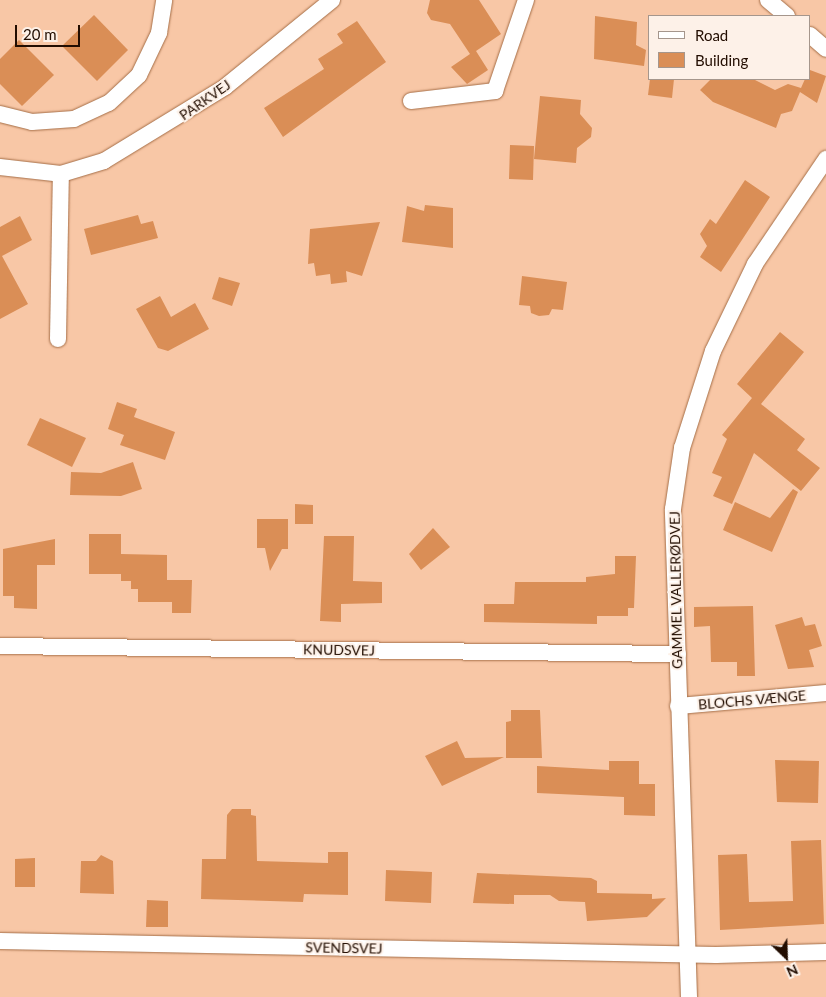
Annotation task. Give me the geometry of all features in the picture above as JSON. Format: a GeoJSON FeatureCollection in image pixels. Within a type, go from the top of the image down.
{"type":"FeatureCollection","features":[{"type":"Feature","properties":{"kind":"street"},"geometry":{"type":"LineString","coordinates":[[0,114],[32,122],[66,119],[109,103],[139,75],[159,33],[164,0]]}},
{"type":"Feature","properties":{"kind":"street","name":"PARKVEJ"},"geometry":{"type":"LineString","coordinates":[[0,167],[61,174],[104,161],[162,130],[225,87],[332,0]]}},
{"type":"Feature","properties":{"kind":"street"},"geometry":{"type":"LineString","coordinates":[[411,102],[495,91],[526,0]]}},
{"type":"Feature","properties":{"kind":"street"},"geometry":{"type":"LineString","coordinates":[[768,0],[786,15]]}},
{"type":"Feature","properties":{"kind":"street"},"geometry":{"type":"LineString","coordinates":[[811,36],[826,49]]}},
{"type":"Feature","properties":{"kind":"street","name":"GAMMEL VALLERØDVEJ"},"geometry":{"type":"LineString","coordinates":[[689,997],[673,508],[682,448],[713,351],[755,264],[826,159]]}},
{"type":"Feature","properties":{"kind":"street"},"geometry":{"type":"LineString","coordinates":[[58,338],[61,174]]}},
{"type":"Feature","properties":{"kind":"street","name":"KNUDSVEJ"},"geometry":{"type":"LineString","coordinates":[[0,646],[678,654]]}},
{"type":"Feature","properties":{"kind":"street","name":"BLOCHS VÆNGE"},"geometry":{"type":"LineString","coordinates":[[678,706],[826,693]]}},
{"type":"Feature","properties":{"kind":"street","name":"SVENDSVEJ"},"geometry":{"type":"LineString","coordinates":[[0,941],[687,954],[826,952]]}},
{"type":"Feature","properties":{"kind":"building"},"geometry":{"type":"Polygon","coordinates":[[[430,0],[479,0],[501,34],[476,51],[488,70],[467,84],[451,67],[470,54],[450,24],[431,20],[427,13],[430,0]]]}},
{"type":"Feature","properties":{"kind":"building"},"geometry":{"type":"Polygon","coordinates":[[[94,15],[128,50],[97,81],[62,46],[94,15]]]}},
{"type":"Feature","properties":{"kind":"building"},"geometry":{"type":"Polygon","coordinates":[[[595,16],[637,22],[636,45],[646,50],[644,66],[594,59],[595,16]]]}},
{"type":"Feature","properties":{"kind":"building"},"geometry":{"type":"Polygon","coordinates":[[[357,21],[386,62],[283,137],[264,108],[324,69],[318,59],[343,43],[337,34],[357,21]]]}},
{"type":"Feature","properties":{"kind":"building"},"geometry":{"type":"Polygon","coordinates":[[[19,40],[54,75],[22,106],[0,84],[0,59],[19,40]]]}},
{"type":"Feature","properties":{"kind":"building"},"geometry":{"type":"Polygon","coordinates":[[[811,70],[826,76],[817,103],[800,92],[792,111],[781,114],[776,128],[713,102],[700,90],[710,80],[755,80],[775,90],[788,84],[801,88],[805,80],[811,80],[811,70]]]}},
{"type":"Feature","properties":{"kind":"building"},"geometry":{"type":"Polygon","coordinates":[[[650,80],[674,80],[672,98],[648,95],[650,80]]]}},
{"type":"Feature","properties":{"kind":"building"},"geometry":{"type":"Polygon","coordinates":[[[540,96],[581,100],[580,114],[592,128],[591,137],[577,148],[576,163],[534,159],[540,96]]]}},
{"type":"Feature","properties":{"kind":"building"},"geometry":{"type":"Polygon","coordinates":[[[510,145],[534,146],[533,180],[509,179],[510,145]]]}},
{"type":"Feature","properties":{"kind":"building"},"geometry":{"type":"Polygon","coordinates":[[[745,180],[770,197],[721,272],[700,257],[707,246],[700,234],[710,219],[716,224],[745,180]]]}},
{"type":"Feature","properties":{"kind":"building"},"geometry":{"type":"Polygon","coordinates":[[[425,205],[453,208],[453,248],[402,242],[407,206],[424,211],[425,205]]]}},
{"type":"Feature","properties":{"kind":"building"},"geometry":{"type":"Polygon","coordinates":[[[138,215],[141,224],[153,221],[158,238],[91,255],[84,229],[138,215]]]}},
{"type":"Feature","properties":{"kind":"building"},"geometry":{"type":"Polygon","coordinates":[[[20,216],[32,240],[2,256],[28,304],[0,319],[0,227],[20,216]]]}},
{"type":"Feature","properties":{"kind":"building"},"geometry":{"type":"Polygon","coordinates":[[[380,222],[362,276],[346,271],[347,282],[331,284],[330,274],[316,276],[314,263],[308,264],[310,229],[380,222]]]}},
{"type":"Feature","properties":{"kind":"building"},"geometry":{"type":"Polygon","coordinates":[[[522,276],[567,282],[563,310],[552,309],[549,315],[539,316],[531,313],[530,306],[519,305],[522,276]]]}},
{"type":"Feature","properties":{"kind":"building"},"geometry":{"type":"Polygon","coordinates":[[[219,277],[240,283],[232,306],[212,299],[219,277]]]}},
{"type":"Feature","properties":{"kind":"building"},"geometry":{"type":"Polygon","coordinates":[[[160,296],[171,317],[195,303],[209,329],[168,351],[158,348],[136,309],[160,296]]]}},
{"type":"Feature","properties":{"kind":"building"},"geometry":{"type":"Polygon","coordinates":[[[780,332],[804,352],[761,404],[805,439],[797,450],[820,468],[801,491],[754,453],[732,504],[713,496],[722,477],[712,473],[727,439],[722,435],[752,398],[737,384],[780,332]]]}},
{"type":"Feature","properties":{"kind":"building"},"geometry":{"type":"Polygon","coordinates":[[[117,402],[137,409],[134,417],[175,432],[165,460],[120,445],[124,435],[108,429],[117,402]]]}},
{"type":"Feature","properties":{"kind":"building"},"geometry":{"type":"Polygon","coordinates":[[[40,418],[86,438],[72,467],[27,445],[40,418]]]}},
{"type":"Feature","properties":{"kind":"building"},"geometry":{"type":"Polygon","coordinates":[[[133,462],[142,489],[121,496],[70,495],[71,472],[101,473],[133,462]]]}},
{"type":"Feature","properties":{"kind":"building"},"geometry":{"type":"Polygon","coordinates":[[[793,489],[798,492],[772,552],[723,530],[735,502],[770,518],[793,489]]]}},
{"type":"Feature","properties":{"kind":"building"},"geometry":{"type":"Polygon","coordinates":[[[295,504],[313,505],[313,524],[295,524],[295,504]]]}},
{"type":"Feature","properties":{"kind":"building"},"geometry":{"type":"Polygon","coordinates":[[[257,519],[288,519],[288,549],[282,549],[270,571],[265,548],[257,548],[257,519]]]}},
{"type":"Feature","properties":{"kind":"building"},"geometry":{"type":"Polygon","coordinates":[[[433,528],[450,547],[421,570],[409,554],[433,528]]]}},
{"type":"Feature","properties":{"kind":"building"},"geometry":{"type":"Polygon","coordinates":[[[89,534],[121,534],[121,554],[167,555],[167,580],[192,580],[191,613],[172,613],[172,602],[138,602],[138,589],[131,589],[131,581],[121,581],[121,574],[89,574],[89,534]]]}},
{"type":"Feature","properties":{"kind":"building"},"geometry":{"type":"Polygon","coordinates":[[[324,536],[354,536],[353,581],[382,582],[382,603],[341,604],[341,622],[320,621],[324,536]]]}},
{"type":"Feature","properties":{"kind":"building"},"geometry":{"type":"Polygon","coordinates":[[[55,539],[55,565],[37,565],[37,609],[14,608],[14,596],[3,596],[3,549],[55,539]]]}},
{"type":"Feature","properties":{"kind":"building"},"geometry":{"type":"Polygon","coordinates":[[[615,556],[636,556],[634,608],[628,608],[628,616],[597,616],[597,624],[484,622],[484,604],[514,604],[515,582],[586,582],[586,577],[615,574],[615,556]]]}},
{"type":"Feature","properties":{"kind":"building"},"geometry":{"type":"Polygon","coordinates":[[[753,606],[755,676],[737,676],[737,662],[711,662],[710,626],[694,627],[694,607],[753,606]]]}},
{"type":"Feature","properties":{"kind":"building"},"geometry":{"type":"Polygon","coordinates":[[[802,617],[805,626],[815,624],[822,646],[809,650],[814,667],[788,669],[775,625],[802,617]]]}},
{"type":"Feature","properties":{"kind":"building"},"geometry":{"type":"Polygon","coordinates":[[[511,710],[540,710],[542,758],[506,758],[506,722],[511,721],[511,710]]]}},
{"type":"Feature","properties":{"kind":"building"},"geometry":{"type":"Polygon","coordinates":[[[457,741],[465,758],[504,757],[442,786],[425,756],[457,741]]]}},
{"type":"Feature","properties":{"kind":"building"},"geometry":{"type":"Polygon","coordinates":[[[775,760],[819,761],[818,803],[777,802],[775,760]]]}},
{"type":"Feature","properties":{"kind":"building"},"geometry":{"type":"Polygon","coordinates":[[[609,761],[639,761],[639,784],[655,784],[655,816],[624,815],[624,797],[537,793],[537,766],[609,770],[609,761]]]}},
{"type":"Feature","properties":{"kind":"building"},"geometry":{"type":"Polygon","coordinates":[[[232,809],[251,809],[251,815],[256,816],[257,861],[328,863],[328,852],[348,852],[348,895],[304,894],[303,902],[201,899],[202,859],[226,859],[227,815],[232,809]]]}},
{"type":"Feature","properties":{"kind":"building"},"geometry":{"type":"Polygon","coordinates":[[[821,840],[824,924],[720,930],[718,855],[747,854],[749,902],[793,901],[791,841],[821,840]]]}},
{"type":"Feature","properties":{"kind":"building"},"geometry":{"type":"Polygon","coordinates":[[[101,855],[113,861],[114,894],[80,893],[81,861],[96,861],[101,855]]]}},
{"type":"Feature","properties":{"kind":"building"},"geometry":{"type":"Polygon","coordinates":[[[35,858],[35,887],[15,887],[15,859],[35,858]]]}},
{"type":"Feature","properties":{"kind":"building"},"geometry":{"type":"Polygon","coordinates":[[[386,870],[432,872],[431,903],[385,901],[386,870]]]}},
{"type":"Feature","properties":{"kind":"building"},"geometry":{"type":"Polygon","coordinates":[[[477,873],[591,878],[597,881],[597,893],[652,894],[652,899],[666,898],[647,917],[587,921],[585,902],[559,901],[550,895],[514,895],[514,904],[473,903],[477,873]]]}},
{"type":"Feature","properties":{"kind":"building"},"geometry":{"type":"Polygon","coordinates":[[[147,900],[168,901],[168,927],[146,927],[147,900]]]}}]}
